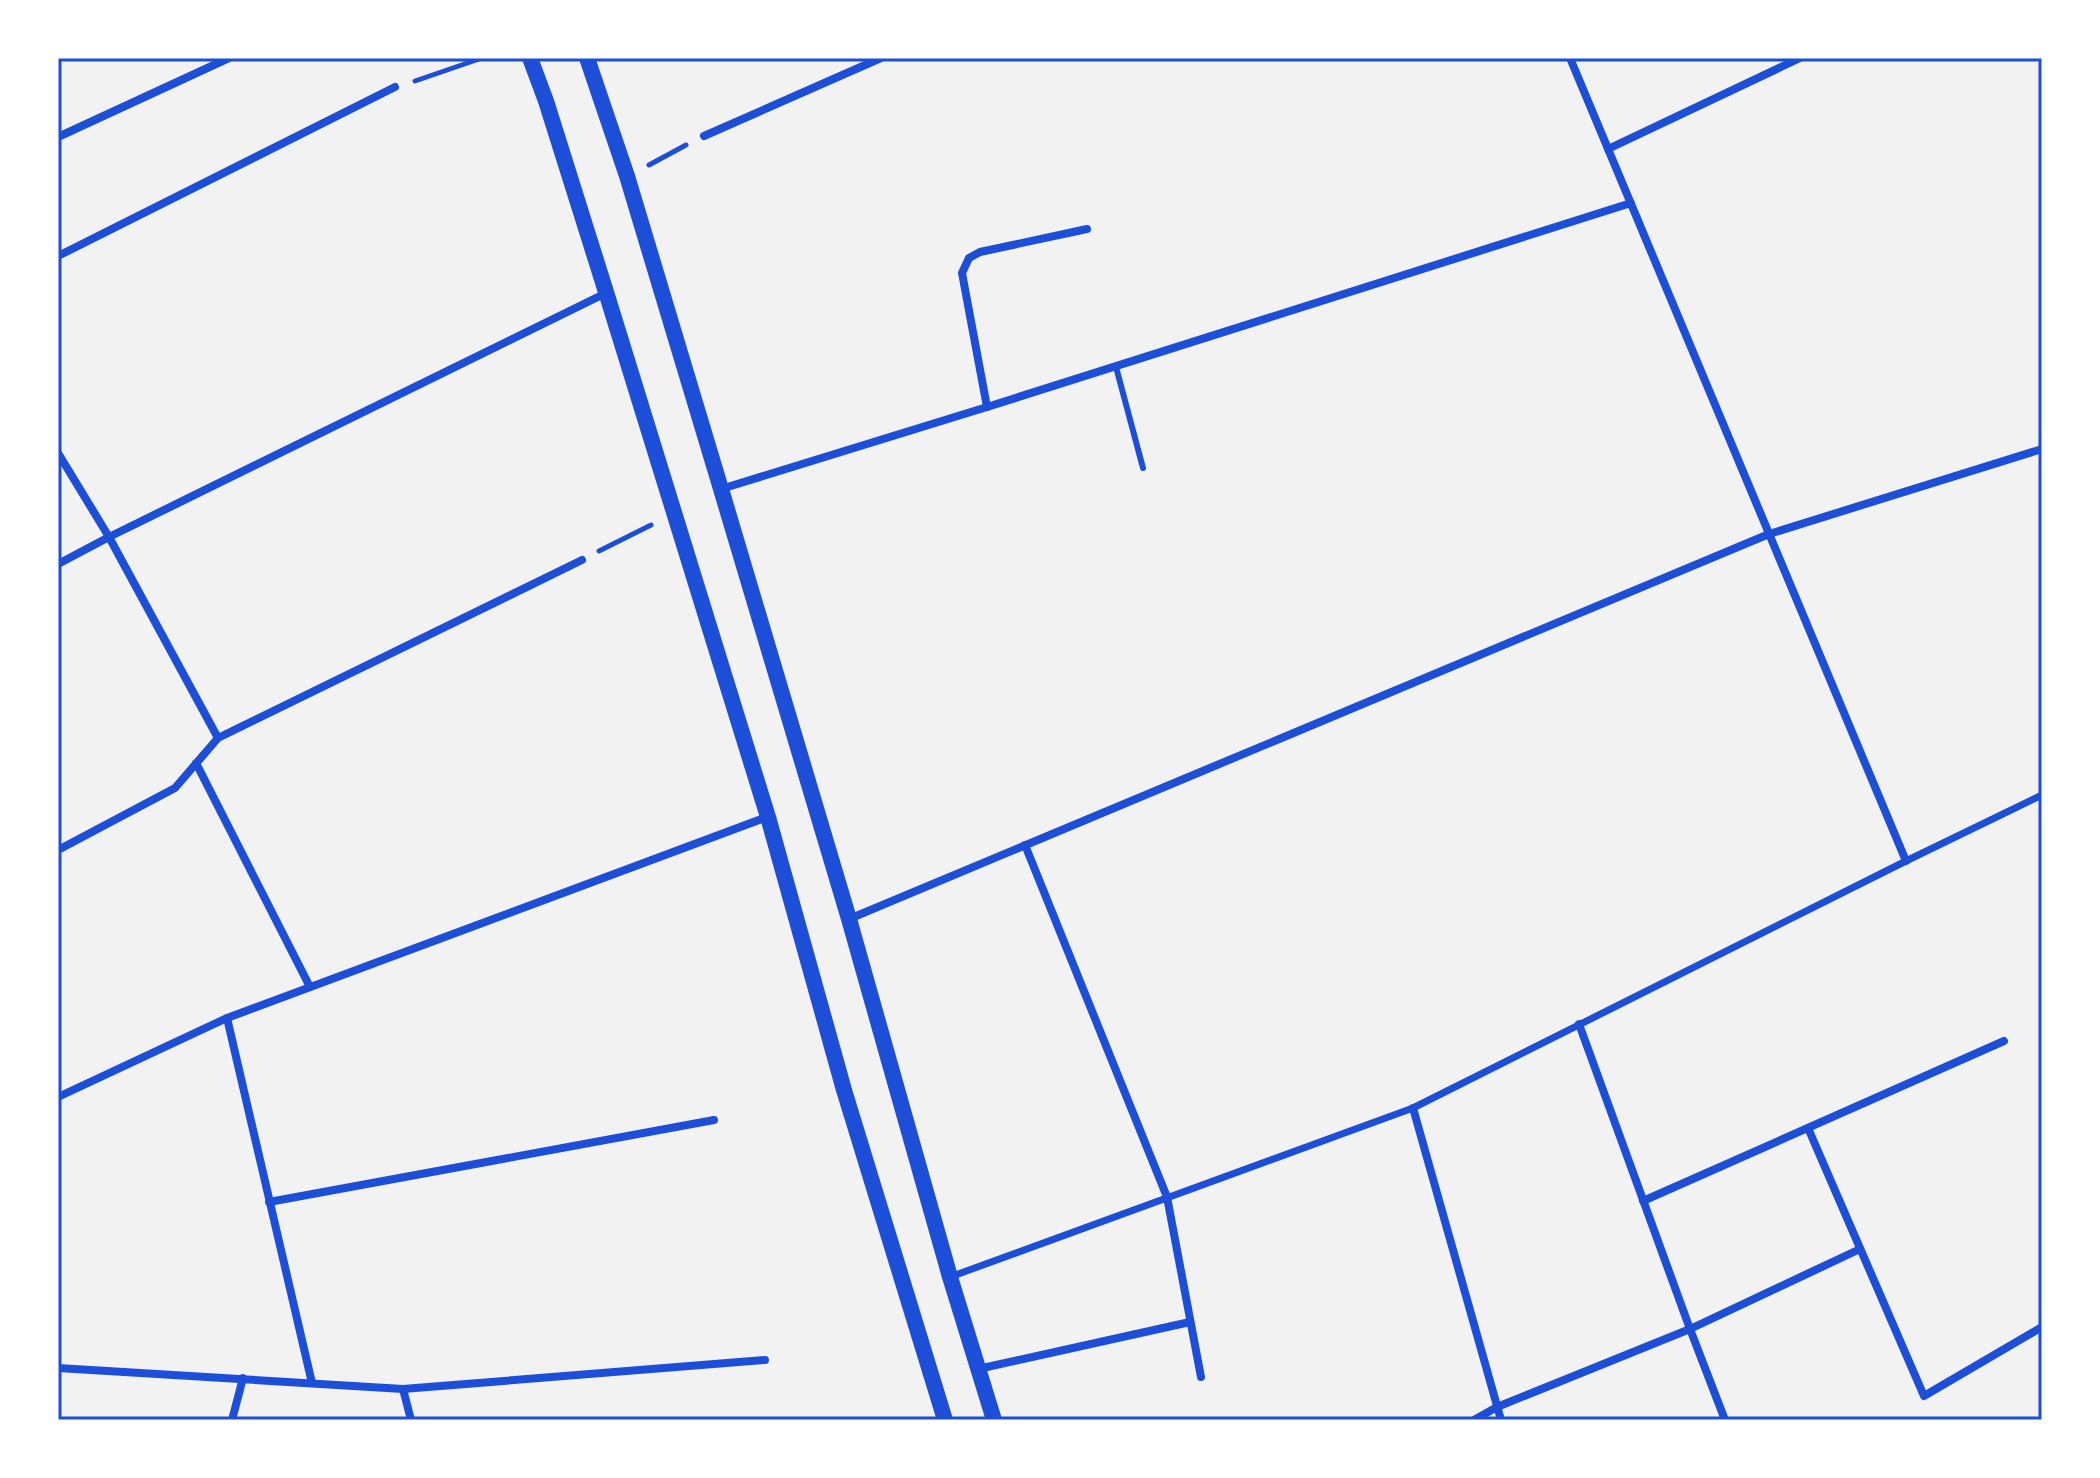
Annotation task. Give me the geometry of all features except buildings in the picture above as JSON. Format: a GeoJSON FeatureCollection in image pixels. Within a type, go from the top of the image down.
{"type":"FeatureCollection","features":[{"type":"Feature","properties":{"kind":"main road"},"geometry":{"type":"LineString","coordinates":[[530,58],[551,116],[768,817],[844,1090],[945,1420]]}},
{"type":"Feature","properties":{"kind":"main road"},"geometry":{"type":"LineString","coordinates":[[587,58],[627,176],[721,489],[994,1420]]}},
{"type":"Feature","properties":{"kind":"street"},"geometry":{"type":"LineString","coordinates":[[58,137],[229,58]]}},
{"type":"Feature","properties":{"kind":"street"},"geometry":{"type":"LineString","coordinates":[[704,136],[881,58]]}},
{"type":"Feature","properties":{"kind":"street"},"geometry":{"type":"LineString","coordinates":[[1570,58],[1906,861]]}},
{"type":"Feature","properties":{"kind":"street"},"geometry":{"type":"LineString","coordinates":[[1608,149],[1800,58]]}},
{"type":"Feature","properties":{"kind":"street"},"geometry":{"type":"LineString","coordinates":[[58,256],[395,87]]}},
{"type":"Feature","properties":{"kind":"street"},"geometry":{"type":"LineString","coordinates":[[721,489],[1631,203]]}},
{"type":"Feature","properties":{"kind":"street"},"geometry":{"type":"LineString","coordinates":[[987,407],[962,273],[969,258],[980,252],[1087,229]]}},
{"type":"Feature","properties":{"kind":"street"},"geometry":{"type":"LineString","coordinates":[[58,564],[606,292]]}},
{"type":"Feature","properties":{"kind":"street"},"geometry":{"type":"LineString","coordinates":[[849,919],[1769,534],[2042,449]]}},
{"type":"Feature","properties":{"kind":"street"},"geometry":{"type":"LineString","coordinates":[[58,453],[109,537],[218,738]]}},
{"type":"Feature","properties":{"kind":"street"},"geometry":{"type":"LineString","coordinates":[[58,850],[175,788],[218,738],[582,560]]}},
{"type":"Feature","properties":{"kind":"street"},"geometry":{"type":"LineString","coordinates":[[196,763],[310,987]]}},
{"type":"Feature","properties":{"kind":"street"},"geometry":{"type":"LineString","coordinates":[[950,1277],[1413,1108],[2042,795]]}},
{"type":"Feature","properties":{"kind":"street"},"geometry":{"type":"LineString","coordinates":[[58,1097],[227,1018],[768,817]]}},
{"type":"Feature","properties":{"kind":"street"},"geometry":{"type":"LineString","coordinates":[[1025,845],[1167,1197],[1201,1377]]}},
{"type":"Feature","properties":{"kind":"street"},"geometry":{"type":"LineString","coordinates":[[227,1018],[312,1383]]}},
{"type":"Feature","properties":{"kind":"street"},"geometry":{"type":"LineString","coordinates":[[1579,1024],[1725,1420]]}},
{"type":"Feature","properties":{"kind":"street"},"geometry":{"type":"LineString","coordinates":[[1643,1201],[2004,1041]]}},
{"type":"Feature","properties":{"kind":"street"},"geometry":{"type":"LineString","coordinates":[[1413,1108],[1501,1420]]}},
{"type":"Feature","properties":{"kind":"street"},"geometry":{"type":"LineString","coordinates":[[269,1202],[714,1120]]}},
{"type":"Feature","properties":{"kind":"street"},"geometry":{"type":"LineString","coordinates":[[1808,1128],[1924,1396],[2042,1327]]}},
{"type":"Feature","properties":{"kind":"street"},"geometry":{"type":"LineString","coordinates":[[1474,1420],[1497,1407],[1690,1329],[1860,1249]]}},
{"type":"Feature","properties":{"kind":"street"},"geometry":{"type":"LineString","coordinates":[[978,1369],[1190,1322]]}},
{"type":"Feature","properties":{"kind":"street"},"geometry":{"type":"LineString","coordinates":[[58,1368],[403,1389],[765,1360]]}},
{"type":"Feature","properties":{"kind":"street"},"geometry":{"type":"LineString","coordinates":[[232,1420],[243,1378]]}},
{"type":"Feature","properties":{"kind":"street"},"geometry":{"type":"LineString","coordinates":[[403,1389],[411,1420]]}},
{"type":"Feature","properties":{"kind":"lane"},"geometry":{"type":"LineString","coordinates":[[1116,367],[1143,468]]}},
{"type":"Feature","properties":{"kind":"path"},"geometry":{"type":"LineString","coordinates":[[395,87],[482,58]]}},
{"type":"Feature","properties":{"kind":"path"},"geometry":{"type":"LineString","coordinates":[[627,176],[704,136]]}},
{"type":"Feature","properties":{"kind":"path"},"geometry":{"type":"LineString","coordinates":[[582,560],[673,514]]}}]}
